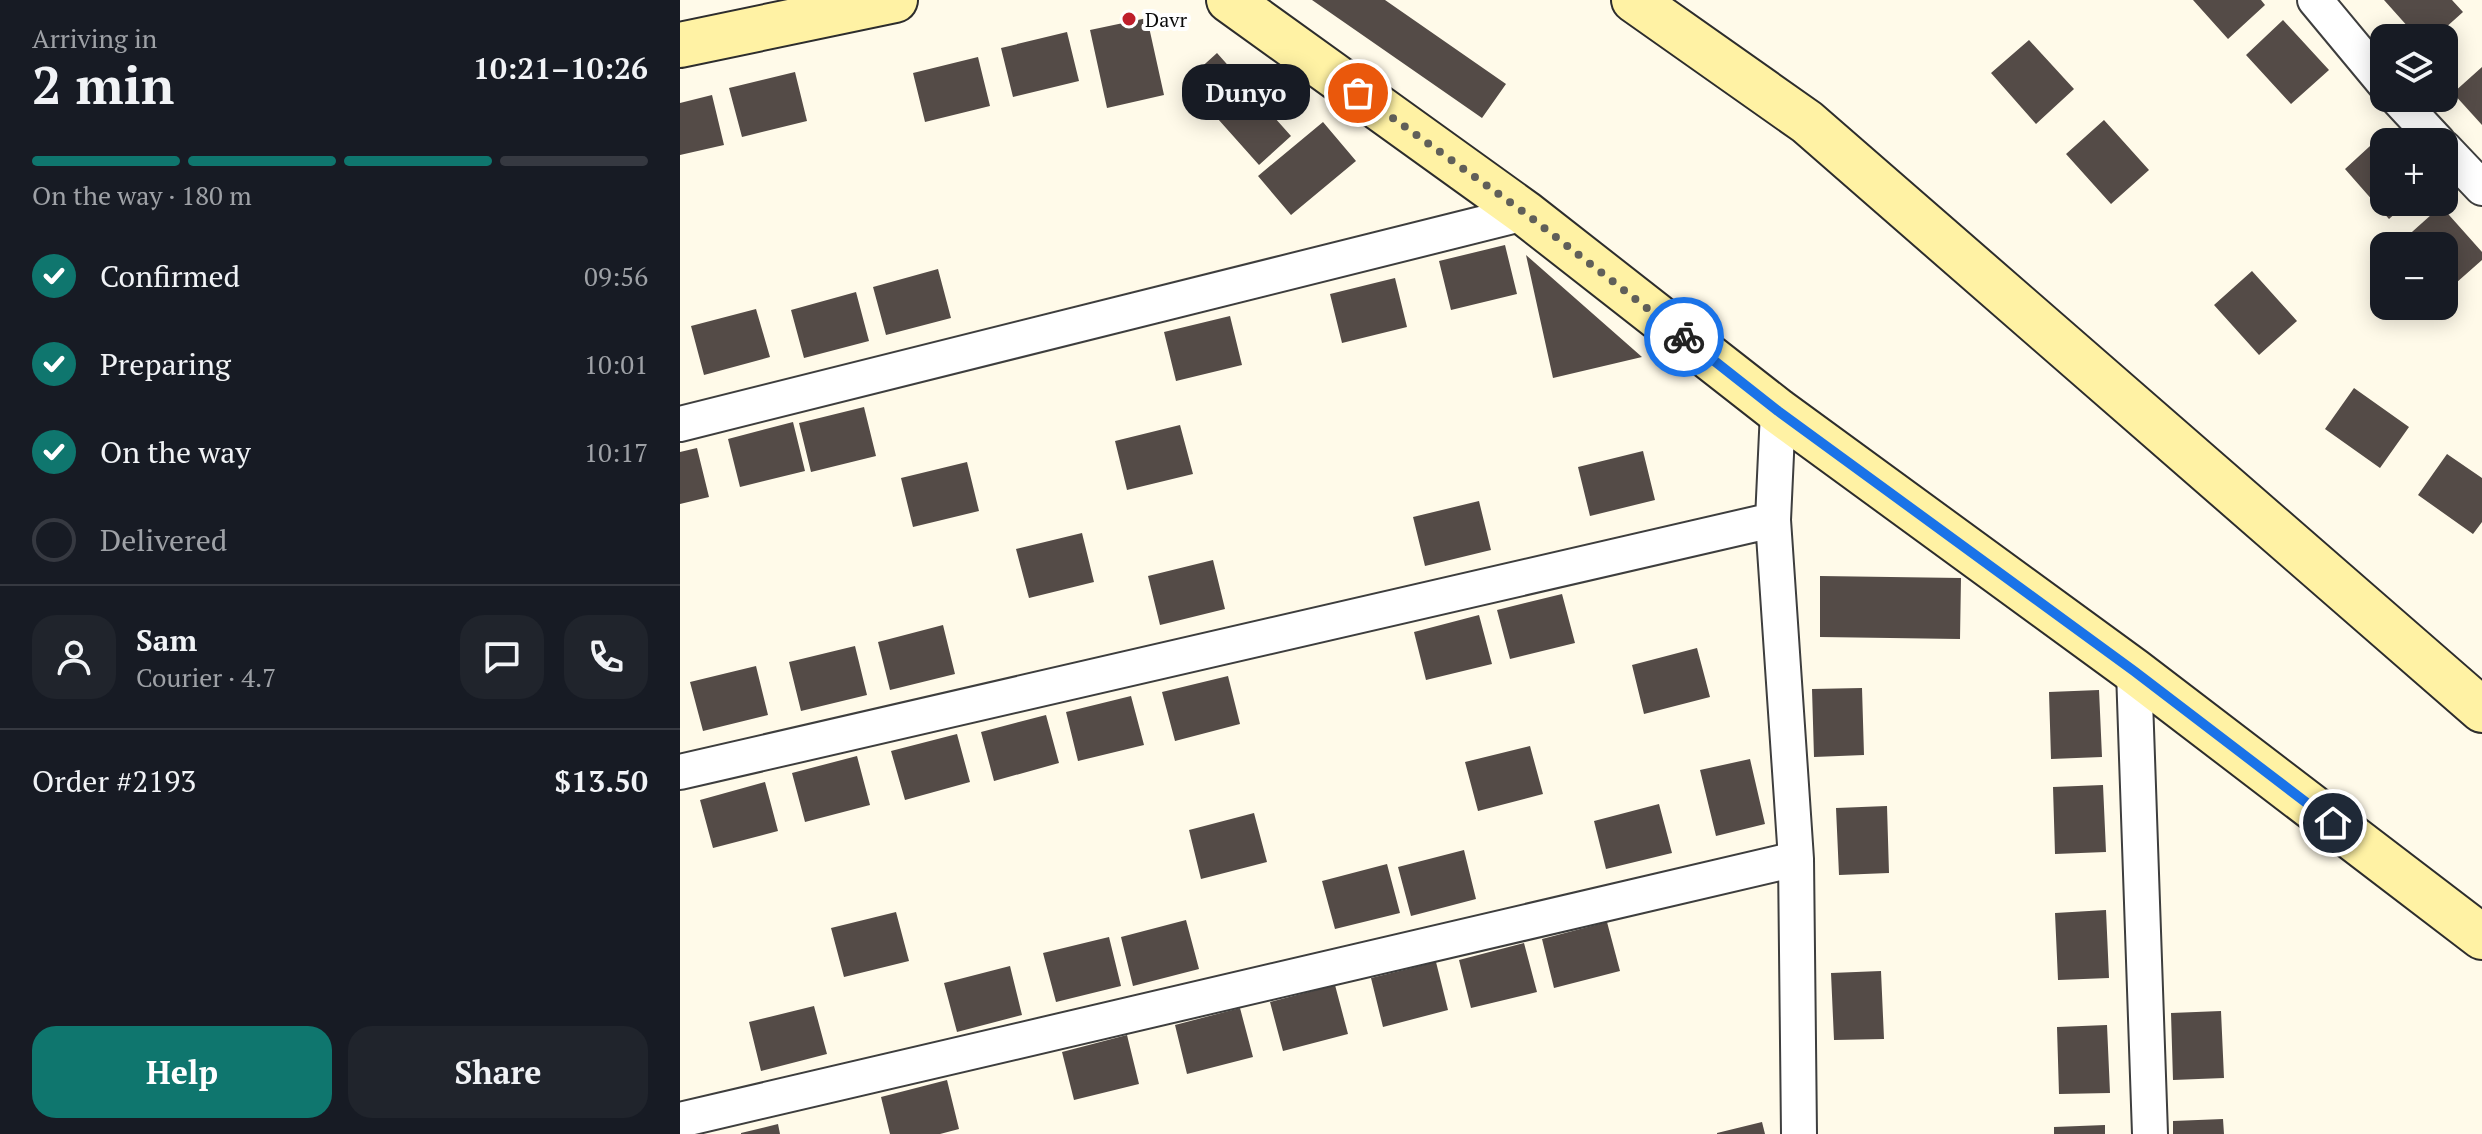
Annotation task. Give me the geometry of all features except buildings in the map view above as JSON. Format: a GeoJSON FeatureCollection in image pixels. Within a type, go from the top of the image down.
{"type":"FeatureCollection","features":[{"type":"Feature","properties":{"kind":"street"},"geometry":{"type":"LineString","coordinates":[[680,45],[895,0]]}},
{"type":"Feature","properties":{"kind":"street"},"geometry":{"type":"LineString","coordinates":[[1229,0],[1525,213],[1778,411],[2134,671],[2482,937]]}},
{"type":"Feature","properties":{"kind":"street"},"geometry":{"type":"LineString","coordinates":[[1634,0],[1807,122],[2482,710]]}},
{"type":"Feature","properties":{"kind":"street"},"geometry":{"type":"LineString","coordinates":[[2315,0],[2370,66]]}},
{"type":"Feature","properties":{"kind":"street"},"geometry":{"type":"LineString","coordinates":[[2410,112],[2425,128]]}},
{"type":"Feature","properties":{"kind":"street"},"geometry":{"type":"LineString","coordinates":[[2458,163],[2482,188]]}},
{"type":"Feature","properties":{"kind":"street"},"geometry":{"type":"LineString","coordinates":[[680,424],[1525,213]]}},
{"type":"Feature","properties":{"kind":"street"},"geometry":{"type":"LineString","coordinates":[[1778,411],[1773,520],[1796,859],[1799,1134]]}},
{"type":"Feature","properties":{"kind":"street"},"geometry":{"type":"LineString","coordinates":[[680,772],[1773,520]]}},
{"type":"Feature","properties":{"kind":"street"},"geometry":{"type":"LineString","coordinates":[[2134,671],[2150,1134]]}},
{"type":"Feature","properties":{"kind":"street"},"geometry":{"type":"LineString","coordinates":[[680,1120],[1796,859]]}},
{"type":"Feature","properties":{"kind":"way so far"},"geometry":{"type":"LineString","coordinates":[[1358,93],[1525,213],[1684,337]]}},
{"type":"Feature","properties":{"kind":"place","name":"Davr"},"geometry":{"type":"Point","coordinates":[1129,19]}},
{"type":"Feature","properties":{"kind":"place","name":"Dunyo"},"geometry":{"type":"Point","coordinates":[1358,93]}},
{"type":"Feature","properties":{"kind":"route"},"geometry":{"type":"LineString","coordinates":[[1684,337],[1778,411],[2134,671],[2333,823]]}}]}
